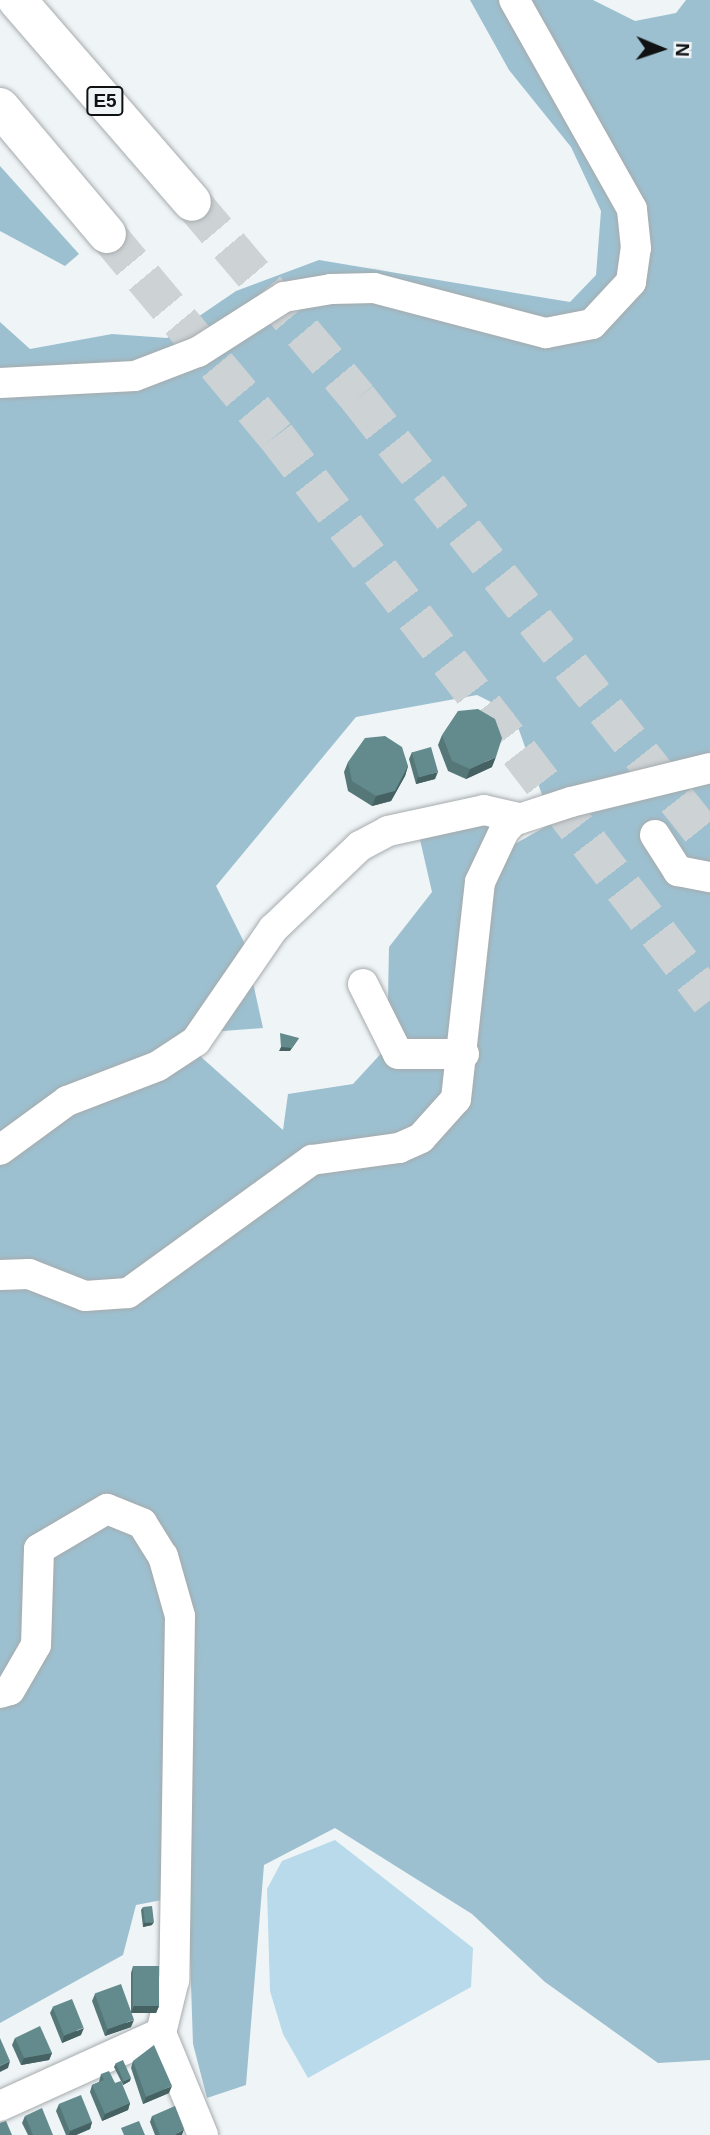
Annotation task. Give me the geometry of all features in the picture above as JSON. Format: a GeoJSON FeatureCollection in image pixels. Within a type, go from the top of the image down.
{"type":"FeatureCollection","features":[{"type":"Feature","properties":{"kind":"highway","name":"E5"},"geometry":{"type":"LineString","coordinates":[[17,0],[192,202]]}},
{"type":"Feature","properties":{"kind":"highway"},"geometry":{"type":"LineString","coordinates":[[0,107],[107,234]]}},
{"type":"Feature","properties":{"kind":"street"},"geometry":{"type":"LineString","coordinates":[[0,383],[135,376],[198,352],[284,297],[331,289],[373,288],[546,333],[592,324],[631,282],[636,248],[632,209],[513,0]]}},
{"type":"Feature","properties":{"kind":"street"},"geometry":{"type":"LineString","coordinates":[[0,1275],[29,1274],[85,1296],[128,1293],[312,1160],[399,1148],[421,1138],[456,1099],[464,1055],[480,882],[503,831],[520,818],[710,768]]}},
{"type":"Feature","properties":{"kind":"street"},"geometry":{"type":"LineString","coordinates":[[0,1150],[67,1101],[158,1066],[196,1041],[273,929],[360,846],[388,831],[484,810],[520,818]]}},
{"type":"Feature","properties":{"kind":"street"},"geometry":{"type":"LineString","coordinates":[[654,835],[678,871],[710,877]]}},
{"type":"Feature","properties":{"kind":"street"},"geometry":{"type":"LineString","coordinates":[[363,984],[398,1054],[464,1055]]}},
{"type":"Feature","properties":{"kind":"street"},"geometry":{"type":"LineString","coordinates":[[0,1693],[10,1690],[36,1645],[39,1549],[107,1509],[142,1523],[163,1556],[180,1616],[174,1980],[161,2033],[203,2135]]}},
{"type":"Feature","properties":{"kind":"street"},"geometry":{"type":"LineString","coordinates":[[0,2106],[161,2033]]}},
{"type":"Feature","properties":{"kind":"shaded area"},"geometry":{"type":"Polygon","coordinates":[[[470,0],[593,0],[635,21],[676,13],[686,0],[710,0],[710,2060],[658,2063],[545,1982],[472,1914],[335,1828],[264,1865],[246,2085],[207,2098],[193,2044],[188,1895],[136,1905],[123,1955],[0,2023],[0,322],[30,349],[112,334],[167,338],[236,291],[319,260],[570,302],[596,275],[601,211],[571,147],[509,70],[470,0]],[[477,695],[356,717],[216,886],[244,942],[263,1028],[210,1032],[200,1056],[283,1130],[288,1094],[353,1084],[387,1047],[389,947],[432,892],[418,831],[485,817],[513,845],[552,823],[513,713],[477,695]]]}},
{"type":"Feature","properties":{"kind":"shaded area"},"geometry":{"type":"Polygon","coordinates":[[[0,166],[79,254],[65,266],[0,231],[0,166]]]}},
{"type":"Feature","properties":{"kind":"shaded area"},"geometry":{"type":"Polygon","coordinates":[[[335,1840],[473,1948],[471,1987],[308,2078],[283,2034],[270,1991],[267,1889],[282,1861],[335,1840]]]}},
{"type":"Feature","properties":{"kind":"building"},"geometry":{"type":"Polygon","coordinates":[[[478,709],[495,719],[502,738],[496,757],[470,769],[452,761],[442,735],[458,711],[478,709]]]}},
{"type":"Feature","properties":{"kind":"building"},"geometry":{"type":"Polygon","coordinates":[[[385,736],[402,747],[408,766],[395,791],[376,796],[352,781],[348,762],[365,738],[385,736]]]}},
{"type":"Feature","properties":{"kind":"building"},"geometry":{"type":"Polygon","coordinates":[[[431,747],[438,772],[419,778],[412,753],[431,747]]]}},
{"type":"Feature","properties":{"kind":"building"},"geometry":{"type":"Polygon","coordinates":[[[280,1033],[299,1038],[292,1048],[281,1047],[280,1033]]]}},
{"type":"Feature","properties":{"kind":"building"},"geometry":{"type":"Polygon","coordinates":[[[152,1906],[154,1922],[145,1923],[143,1907],[152,1906]]]}},
{"type":"Feature","properties":{"kind":"building"},"geometry":{"type":"Polygon","coordinates":[[[133,1966],[159,1966],[159,2006],[133,2006],[133,1966]]]}},
{"type":"Feature","properties":{"kind":"building"},"geometry":{"type":"Polygon","coordinates":[[[121,1984],[134,2020],[108,2029],[95,1994],[121,1984]]]}},
{"type":"Feature","properties":{"kind":"building"},"geometry":{"type":"Polygon","coordinates":[[[72,1999],[84,2028],[64,2036],[53,2007],[72,1999]]]}},
{"type":"Feature","properties":{"kind":"building"},"geometry":{"type":"Polygon","coordinates":[[[40,2026],[52,2053],[24,2058],[15,2038],[40,2026]]]}},
{"type":"Feature","properties":{"kind":"building"},"geometry":{"type":"Polygon","coordinates":[[[0,2038],[10,2061],[0,2066],[0,2038]]]}},
{"type":"Feature","properties":{"kind":"building"},"geometry":{"type":"Polygon","coordinates":[[[154,2045],[172,2086],[146,2097],[133,2061],[154,2045]]]}},
{"type":"Feature","properties":{"kind":"building"},"geometry":{"type":"Polygon","coordinates":[[[123,2060],[131,2078],[124,2082],[116,2063],[123,2060]]]}},
{"type":"Feature","properties":{"kind":"building"},"geometry":{"type":"Polygon","coordinates":[[[109,2071],[115,2083],[121,2081],[130,2103],[105,2114],[92,2085],[104,2080],[101,2074],[109,2071]]]}},
{"type":"Feature","properties":{"kind":"building"},"geometry":{"type":"Polygon","coordinates":[[[81,2095],[92,2122],[70,2131],[59,2104],[81,2095]]]}},
{"type":"Feature","properties":{"kind":"building"},"geometry":{"type":"Polygon","coordinates":[[[175,2106],[184,2129],[175,2135],[160,2135],[152,2116],[175,2106]]]}},
{"type":"Feature","properties":{"kind":"building"},"geometry":{"type":"Polygon","coordinates":[[[42,2108],[53,2135],[33,2135],[25,2116],[42,2108]]]}},
{"type":"Feature","properties":{"kind":"building"},"geometry":{"type":"Polygon","coordinates":[[[6,2121],[12,2135],[0,2135],[0,2123],[6,2121]]]}},
{"type":"Feature","properties":{"kind":"building"},"geometry":{"type":"Polygon","coordinates":[[[139,2121],[145,2135],[124,2135],[121,2128],[139,2121]]]}},
{"type":"Feature","properties":{"kind":"tunnel"},"geometry":{"type":"LineString","coordinates":[[192,202],[358,398],[710,842]]}},
{"type":"Feature","properties":{"kind":"tunnel"},"geometry":{"type":"LineString","coordinates":[[107,234],[276,436],[710,1001]]}}]}
